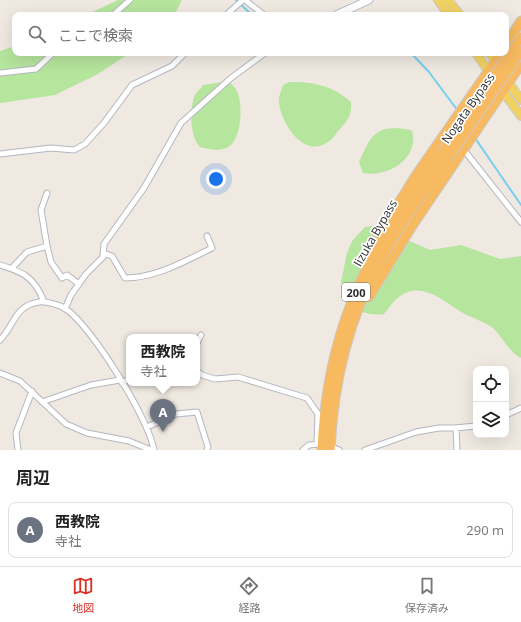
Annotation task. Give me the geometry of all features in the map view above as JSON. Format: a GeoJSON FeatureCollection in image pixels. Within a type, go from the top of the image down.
{"type":"FeatureCollection","features":[{"type":"Feature","properties":{"kind":"highway"},"geometry":{"type":"LineString","coordinates":[[509,40],[521,20]]}},
{"type":"Feature","properties":{"kind":"highway","name":"Nogata Bypass"},"geometry":{"type":"LineString","coordinates":[[509,56],[521,37]]}},
{"type":"Feature","properties":{"kind":"highway","name":"Nogata Bypass"},"geometry":{"type":"LineString","coordinates":[[444,156],[521,51]]}},
{"type":"Feature","properties":{"kind":"highway"},"geometry":{"type":"LineString","coordinates":[[353,299],[361,270],[392,212],[499,56]]}},
{"type":"Feature","properties":{"kind":"highway","name":"Nogata Bypass"},"geometry":{"type":"LineString","coordinates":[[444,156],[509,56]]}},
{"type":"Feature","properties":{"kind":"highway"},"geometry":{"type":"LineString","coordinates":[[357,317],[412,226],[521,64]]}},
{"type":"Feature","properties":{"kind":"highway","name":"Iizuka Bypass"},"geometry":{"type":"LineString","coordinates":[[324,447],[328,398],[336,354],[353,299],[392,223],[444,156]]}},
{"type":"Feature","properties":{"kind":"highway","name":"200"},"geometry":{"type":"LineString","coordinates":[[324,447],[333,415],[339,375],[349,337],[378,265],[444,156]]}},
{"type":"Feature","properties":{"kind":"main road"},"geometry":{"type":"LineString","coordinates":[[438,0],[446,12]]}},
{"type":"Feature","properties":{"kind":"main road"},"geometry":{"type":"LineString","coordinates":[[448,0],[458,12]]}},
{"type":"Feature","properties":{"kind":"main road"},"geometry":{"type":"LineString","coordinates":[[478,56],[521,116]]}},
{"type":"Feature","properties":{"kind":"main road"},"geometry":{"type":"LineString","coordinates":[[491,56],[521,100]]}},
{"type":"Feature","properties":{"kind":"street"},"geometry":{"type":"LineString","coordinates":[[116,12],[130,0]]}},
{"type":"Feature","properties":{"kind":"street"},"geometry":{"type":"LineString","coordinates":[[230,12],[244,0],[260,12]]}},
{"type":"Feature","properties":{"kind":"street"},"geometry":{"type":"LineString","coordinates":[[343,12],[369,0]]}},
{"type":"Feature","properties":{"kind":"street"},"geometry":{"type":"LineString","coordinates":[[0,72],[36,69],[50,56]]}},
{"type":"Feature","properties":{"kind":"street"},"geometry":{"type":"LineString","coordinates":[[0,154],[51,148],[74,150],[85,144],[104,123],[132,85],[172,66],[182,56]]}},
{"type":"Feature","properties":{"kind":"street"},"geometry":{"type":"LineString","coordinates":[[65,308],[86,274],[103,257],[104,244],[144,188],[181,123],[231,78],[261,56]]}},
{"type":"Feature","properties":{"kind":"street"},"geometry":{"type":"LineString","coordinates":[[464,150],[521,222]]}},
{"type":"Feature","properties":{"kind":"street"},"geometry":{"type":"LineString","coordinates":[[47,193],[41,210],[46,246],[51,262],[62,278],[68,275],[79,284]]}},
{"type":"Feature","properties":{"kind":"street"},"geometry":{"type":"LineString","coordinates":[[103,253],[112,256],[125,278],[132,278],[169,269],[212,248],[207,236]]}},
{"type":"Feature","properties":{"kind":"street"},"geometry":{"type":"LineString","coordinates":[[12,268],[27,252],[46,246]]}},
{"type":"Feature","properties":{"kind":"street"},"geometry":{"type":"LineString","coordinates":[[0,265],[12,268],[34,282],[44,302]]}},
{"type":"Feature","properties":{"kind":"street"},"geometry":{"type":"LineString","coordinates":[[0,340],[6,334],[18,312],[23,307],[44,302],[65,308],[97,344],[121,381],[147,427],[152,438],[154,450]]}},
{"type":"Feature","properties":{"kind":"street"},"geometry":{"type":"LineString","coordinates":[[0,373],[20,381],[66,424],[87,433],[129,441],[151,450]]}},
{"type":"Feature","properties":{"kind":"street"},"geometry":{"type":"LineString","coordinates":[[200,374],[202,376],[215,379],[238,377],[307,398],[318,414],[324,447]]}},
{"type":"Feature","properties":{"kind":"street"},"geometry":{"type":"LineString","coordinates":[[42,402],[91,385],[126,380]]}},
{"type":"Feature","properties":{"kind":"street"},"geometry":{"type":"LineString","coordinates":[[18,450],[16,433],[32,391]]}},
{"type":"Feature","properties":{"kind":"street"},"geometry":{"type":"LineString","coordinates":[[509,414],[521,408]]}},
{"type":"Feature","properties":{"kind":"street"},"geometry":{"type":"LineString","coordinates":[[147,427],[176,414],[197,412],[208,448],[207,450]]}},
{"type":"Feature","properties":{"kind":"street"},"geometry":{"type":"LineString","coordinates":[[365,450],[416,432],[440,428],[473,426]]}},
{"type":"Feature","properties":{"kind":"street"},"geometry":{"type":"LineString","coordinates":[[456,428],[456,450]]}},
{"type":"Feature","properties":{"kind":"street"},"geometry":{"type":"LineString","coordinates":[[304,450],[309,445],[339,450]]}},
{"type":"Feature","properties":{"kind":"green space"},"geometry":{"type":"Polygon","coordinates":[[[118,0],[182,0],[176,12],[92,12],[118,0]]]}},
{"type":"Feature","properties":{"kind":"green space"},"geometry":{"type":"Polygon","coordinates":[[[12,47],[12,56],[125,56],[98,74],[55,95],[0,103],[0,51],[12,47]]]}},
{"type":"Feature","properties":{"kind":"green space"},"geometry":{"type":"Polygon","coordinates":[[[229,81],[237,91],[240,104],[240,121],[236,137],[233,143],[225,149],[214,150],[200,147],[192,130],[191,115],[195,95],[203,85],[229,81]]]}},
{"type":"Feature","properties":{"kind":"green space"},"geometry":{"type":"Polygon","coordinates":[[[289,82],[306,82],[330,88],[351,102],[351,111],[348,118],[332,139],[319,146],[310,146],[302,143],[295,137],[284,120],[279,101],[283,85],[289,82]]]}},
{"type":"Feature","properties":{"kind":"green space"},"geometry":{"type":"Polygon","coordinates":[[[395,128],[412,131],[413,141],[411,150],[406,158],[391,169],[372,174],[363,173],[359,162],[371,138],[381,131],[395,128]]]}},
{"type":"Feature","properties":{"kind":"green space"},"geometry":{"type":"Polygon","coordinates":[[[383,224],[401,233],[407,240],[430,250],[461,245],[500,259],[521,256],[521,358],[506,345],[494,329],[461,312],[432,294],[416,291],[408,292],[393,302],[384,314],[366,313],[349,306],[341,282],[347,253],[352,241],[365,227],[383,224]]]}},
{"type":"Feature","properties":{"kind":"waterway"},"geometry":{"type":"LineString","coordinates":[[236,0],[249,12]]}},
{"type":"Feature","properties":{"kind":"waterway"},"geometry":{"type":"LineString","coordinates":[[414,56],[429,72],[458,111]]}},
{"type":"Feature","properties":{"kind":"waterway"},"geometry":{"type":"LineString","coordinates":[[475,138],[521,205]]}},
{"type":"Feature","properties":{"kind":"place","name":"西教院"},"geometry":{"type":"Point","coordinates":[163,432]}}]}
